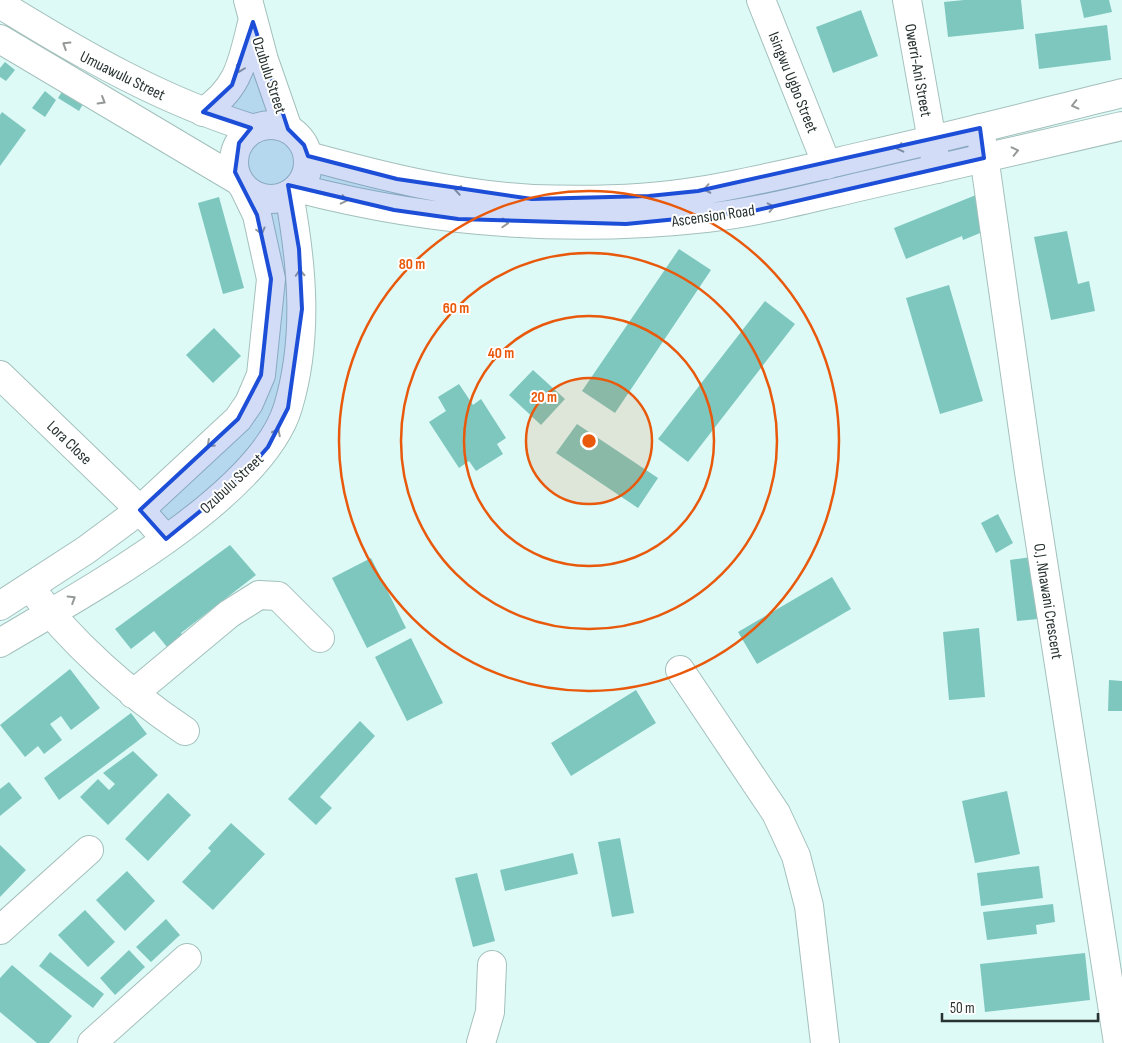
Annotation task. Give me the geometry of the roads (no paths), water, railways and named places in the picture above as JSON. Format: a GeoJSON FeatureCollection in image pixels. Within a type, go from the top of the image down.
{"type":"FeatureCollection","features":[{"type":"Feature","properties":{"kind":"main road","name":"Isingwu Ugbo Street"},"geometry":{"type":"LineString","coordinates":[[761,0],[827,165]]}},
{"type":"Feature","properties":{"kind":"main road","name":"Owerri-Ani Street"},"geometry":{"type":"LineString","coordinates":[[907,0],[937,169]]}},
{"type":"Feature","properties":{"kind":"main road","name":"Umuawulu Street"},"geometry":{"type":"LineString","coordinates":[[0,4],[75,51],[154,92],[203,112],[254,129]]}},
{"type":"Feature","properties":{"kind":"main road","name":"Ozubulu Street"},"geometry":{"type":"LineString","coordinates":[[203,112],[220,100],[232,85],[241,68],[250,11]]}},
{"type":"Feature","properties":{"kind":"main road","name":"Ozubulu Street"},"geometry":{"type":"LineString","coordinates":[[250,11],[288,129]]}},
{"type":"Feature","properties":{"kind":"main road","name":"Umuawulu Street"},"geometry":{"type":"LineString","coordinates":[[0,39],[241,184]]}},
{"type":"Feature","properties":{"kind":"main road","name":"Ascension Road"},"geometry":{"type":"LineString","coordinates":[[308,156],[398,179],[468,192],[532,199],[596,199],[698,191],[827,165],[1122,93]]}},
{"type":"Feature","properties":{"kind":"main road"},"geometry":{"type":"LineString","coordinates":[[0,606],[86,550],[140,510],[238,419],[249,403],[261,375],[271,279],[257,215],[241,184],[234,167],[235,152],[245,135],[254,129],[271,125],[288,129],[304,145],[308,156],[305,176],[293,191],[270,199],[260,197],[241,184]]}},
{"type":"Feature","properties":{"kind":"main road","name":"Ascension Road"},"geometry":{"type":"LineString","coordinates":[[293,191],[394,210],[458,219],[524,224],[626,224],[708,218],[748,212],[1122,126]]}},
{"type":"Feature","properties":{"kind":"main road","name":"O.J .Nnawani Crescent"},"geometry":{"type":"LineString","coordinates":[[980,128],[1029,472],[1118,1043]]}},
{"type":"Feature","properties":{"kind":"main road","name":"Ozubulu Street"},"geometry":{"type":"LineString","coordinates":[[0,643],[166,539],[216,501],[241,478],[268,447],[288,408],[296,369],[302,309],[299,249],[293,191]]}},
{"type":"Feature","properties":{"kind":"main road","name":"Lora Close"},"geometry":{"type":"LineString","coordinates":[[0,375],[140,510],[166,539]]}},
{"type":"Feature","properties":{"kind":"main road"},"geometry":{"type":"LineString","coordinates":[[30,587],[49,614],[133,694],[184,731]]}},
{"type":"Feature","properties":{"kind":"main road"},"geometry":{"type":"LineString","coordinates":[[133,694],[229,614],[259,595],[278,596],[320,638]]}},
{"type":"Feature","properties":{"kind":"main road"},"geometry":{"type":"LineString","coordinates":[[680,670],[776,813],[796,856],[809,906],[825,1043]]}},
{"type":"Feature","properties":{"kind":"main road"},"geometry":{"type":"LineString","coordinates":[[0,930],[89,850]]}},
{"type":"Feature","properties":{"kind":"main road"},"geometry":{"type":"LineString","coordinates":[[92,1043],[187,958]]}},
{"type":"Feature","properties":{"kind":"main road"},"geometry":{"type":"LineString","coordinates":[[480,1043],[490,1012],[492,965]]}}]}
